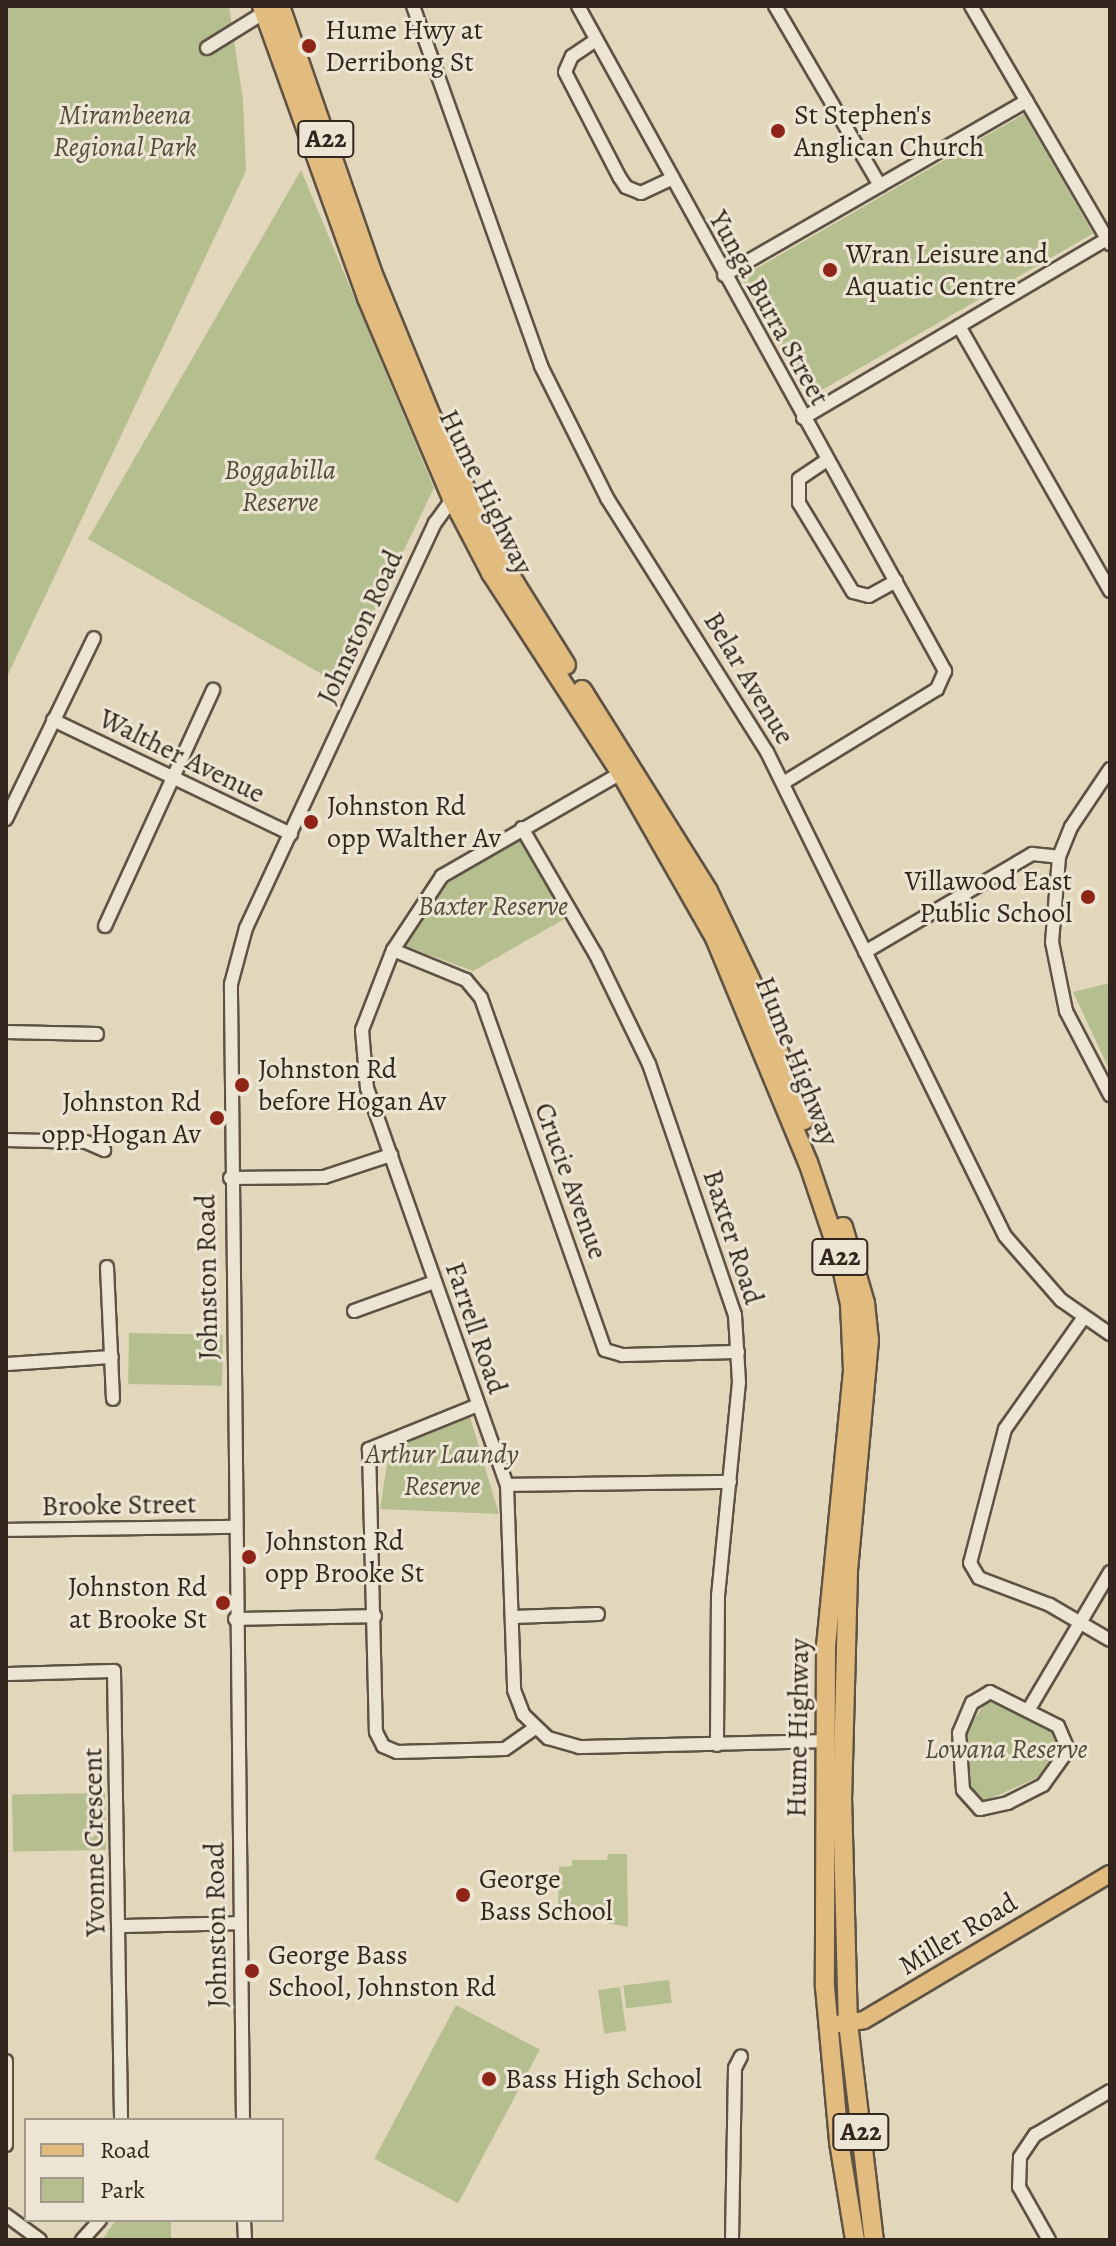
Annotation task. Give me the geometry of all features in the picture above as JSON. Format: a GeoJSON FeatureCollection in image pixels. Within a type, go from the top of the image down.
{"type":"FeatureCollection","features":[{"type":"Feature","properties":{"kind":"highway","name":"Hume Highway"},"geometry":{"type":"LineString","coordinates":[[270,7],[491,573],[621,773],[690,890],[746,1003],[817,1188],[850,1304],[853,1371],[830,1591],[823,1741],[828,2025],[839,2142],[855,2240]]}},
{"type":"Feature","properties":{"kind":"highway","name":"Hume Highway"},"geometry":{"type":"LineString","coordinates":[[457,492],[676,835],[735,945],[765,1013],[862,1289],[869,1368],[848,1572],[842,1797],[848,2023],[874,2240]]}},
{"type":"Feature","properties":{"kind":"main road","name":"Miller Road"},"geometry":{"type":"LineString","coordinates":[[828,2025],[864,2020],[1110,1874]]}},
{"type":"Feature","properties":{"kind":"street","name":"Belar Avenue"},"geometry":{"type":"LineString","coordinates":[[413,6],[541,366],[607,498],[746,715],[783,783],[1005,1236],[1042,1281],[1084,1317],[1110,1334]]}},
{"type":"Feature","properties":{"kind":"street","name":"Yunga Burra Street"},"geometry":{"type":"LineString","coordinates":[[578,6],[803,418],[943,663],[942,684],[783,783]]}},
{"type":"Feature","properties":{"kind":"street"},"geometry":{"type":"LineString","coordinates":[[775,6],[880,186]]}},
{"type":"Feature","properties":{"kind":"street"},"geometry":{"type":"LineString","coordinates":[[803,418],[1108,241],[971,6]]}},
{"type":"Feature","properties":{"kind":"street"},"geometry":{"type":"LineString","coordinates":[[207,48],[270,7]]}},
{"type":"Feature","properties":{"kind":"street"},"geometry":{"type":"LineString","coordinates":[[596,40],[572,56],[565,72],[620,178],[641,193],[671,179]]}},
{"type":"Feature","properties":{"kind":"street"},"geometry":{"type":"LineString","coordinates":[[724,275],[1027,101]]}},
{"type":"Feature","properties":{"kind":"street"},"geometry":{"type":"LineString","coordinates":[[959,326],[1110,591]]}},
{"type":"Feature","properties":{"kind":"street"},"geometry":{"type":"LineString","coordinates":[[827,460],[796,484],[807,516],[853,592],[869,596],[896,581]]}},
{"type":"Feature","properties":{"kind":"street","name":"Johnston Road"},"geometry":{"type":"LineString","coordinates":[[243,2118],[233,1527],[231,984],[246,928],[435,523],[457,492]]}},
{"type":"Feature","properties":{"kind":"street"},"geometry":{"type":"LineString","coordinates":[[6,819],[94,638]]}},
{"type":"Feature","properties":{"kind":"street"},"geometry":{"type":"LineString","coordinates":[[105,926],[169,778],[213,690]]}},
{"type":"Feature","properties":{"kind":"street","name":"Walther Avenue"},"geometry":{"type":"LineString","coordinates":[[53,720],[291,834]]}},
{"type":"Feature","properties":{"kind":"street"},"geometry":{"type":"LineString","coordinates":[[1110,769],[1076,819],[1059,857],[1052,942],[1060,990],[1076,1033],[1110,1095]]}},
{"type":"Feature","properties":{"kind":"street","name":"Farrell Road"},"geometry":{"type":"LineString","coordinates":[[535,1728],[514,1690],[507,1485],[367,1088],[362,1030],[393,950],[442,876],[621,773]]}},
{"type":"Feature","properties":{"kind":"street","name":"Baxter Road"},"geometry":{"type":"LineString","coordinates":[[522,828],[596,955],[649,1064],[725,1275],[738,1352],[730,1482],[718,1595],[717,1745]]}},
{"type":"Feature","properties":{"kind":"street"},"geometry":{"type":"LineString","coordinates":[[865,952],[1032,854],[1059,857]]}},
{"type":"Feature","properties":{"kind":"street","name":"Crucie Avenue"},"geometry":{"type":"LineString","coordinates":[[393,950],[466,980],[481,998],[605,1350],[622,1355],[738,1352]]}},
{"type":"Feature","properties":{"kind":"street"},"geometry":{"type":"LineString","coordinates":[[6,1032],[97,1034]]}},
{"type":"Feature","properties":{"kind":"street"},"geometry":{"type":"LineString","coordinates":[[6,1140],[86,1142],[104,1150]]}},
{"type":"Feature","properties":{"kind":"street"},"geometry":{"type":"LineString","coordinates":[[230,1178],[324,1177],[391,1155]]}},
{"type":"Feature","properties":{"kind":"street"},"geometry":{"type":"LineString","coordinates":[[107,1267],[113,1399]]}},
{"type":"Feature","properties":{"kind":"street"},"geometry":{"type":"LineString","coordinates":[[354,1311],[434,1282]]}},
{"type":"Feature","properties":{"kind":"street"},"geometry":{"type":"LineString","coordinates":[[1084,1317],[1005,1429],[970,1563],[979,1578],[1081,1623],[1110,1640]]}},
{"type":"Feature","properties":{"kind":"street"},"geometry":{"type":"LineString","coordinates":[[6,1364],[112,1357]]}},
{"type":"Feature","properties":{"kind":"street"},"geometry":{"type":"LineString","coordinates":[[478,1405],[369,1449],[376,1732],[388,1749],[505,1749],[535,1728],[558,1743],[579,1747],[823,1741]]}},
{"type":"Feature","properties":{"kind":"street"},"geometry":{"type":"LineString","coordinates":[[507,1485],[730,1482]]}},
{"type":"Feature","properties":{"kind":"street","name":"Brooke Street"},"geometry":{"type":"LineString","coordinates":[[6,1530],[233,1527]]}},
{"type":"Feature","properties":{"kind":"street"},"geometry":{"type":"LineString","coordinates":[[1029,1709],[1110,1572]]}},
{"type":"Feature","properties":{"kind":"street"},"geometry":{"type":"LineString","coordinates":[[513,1617],[598,1614]]}},
{"type":"Feature","properties":{"kind":"street"},"geometry":{"type":"LineString","coordinates":[[235,1619],[375,1616]]}},
{"type":"Feature","properties":{"kind":"street","name":"Yvonne Crescent"},"geometry":{"type":"LineString","coordinates":[[6,1674],[114,1671],[121,2118]]}},
{"type":"Feature","properties":{"kind":"street"},"geometry":{"type":"LineString","coordinates":[[990,1692],[1029,1709],[1063,1731],[1065,1757],[1050,1780],[1008,1803],[988,1809],[972,1805],[963,1790],[959,1733],[964,1715],[976,1697],[990,1692]]}},
{"type":"Feature","properties":{"kind":"street"},"geometry":{"type":"LineString","coordinates":[[120,1926],[240,1923]]}},
{"type":"Feature","properties":{"kind":"street"},"geometry":{"type":"LineString","coordinates":[[732,2240],[735,2068],[741,2056]]}},
{"type":"Feature","properties":{"kind":"street"},"geometry":{"type":"LineString","coordinates":[[6,2061],[6,2145]]}},
{"type":"Feature","properties":{"kind":"street"},"geometry":{"type":"LineString","coordinates":[[1049,2240],[1019,2187],[1020,2157],[1035,2135],[1110,2091]]}},
{"type":"Feature","properties":{"kind":"street"},"geometry":{"type":"LineString","coordinates":[[6,2215],[40,2240]]}},
{"type":"Feature","properties":{"kind":"street"},"geometry":{"type":"LineString","coordinates":[[82,2240],[98,2222]]}},
{"type":"Feature","properties":{"kind":"green space","name":"Mirambeena Regional Park"},"geometry":{"type":"Polygon","coordinates":[[[6,6],[229,6],[243,100],[246,171],[6,679],[6,6]]]}},
{"type":"Feature","properties":{"kind":"green space"},"geometry":{"type":"Polygon","coordinates":[[[1024,114],[1093,234],[810,397],[741,278],[1024,114]]]}},
{"type":"Feature","properties":{"kind":"green space","name":"Boggabilla Reserve"},"geometry":{"type":"Polygon","coordinates":[[[301,170],[434,488],[339,684],[88,539],[301,170]]]}},
{"type":"Feature","properties":{"kind":"green space","name":"Baxter Reserve"},"geometry":{"type":"Polygon","coordinates":[[[520,836],[566,918],[473,971],[405,946],[451,877],[520,836]]]}},
{"type":"Feature","properties":{"kind":"green space"},"geometry":{"type":"Polygon","coordinates":[[[1110,983],[1110,1071],[1073,992],[1110,983]]]}},
{"type":"Feature","properties":{"kind":"green space"},"geometry":{"type":"Polygon","coordinates":[[[129,1333],[223,1335],[222,1386],[128,1384],[129,1333]]]}},
{"type":"Feature","properties":{"kind":"green space","name":"Arthur Laundy Reserve"},"geometry":{"type":"Polygon","coordinates":[[[470,1417],[499,1514],[380,1509],[390,1445],[470,1417]]]}},
{"type":"Feature","properties":{"kind":"green space","name":"Lowana Reserve"},"geometry":{"type":"Polygon","coordinates":[[[988,1699],[1056,1734],[1061,1746],[1043,1775],[983,1802],[970,1789],[966,1731],[988,1699]]]}},
{"type":"Feature","properties":{"kind":"green space"},"geometry":{"type":"Polygon","coordinates":[[[105,1793],[106,1850],[13,1852],[12,1795],[105,1793]]]}},
{"type":"Feature","properties":{"kind":"green space"},"geometry":{"type":"Polygon","coordinates":[[[608,1854],[627,1854],[628,1927],[607,1923],[606,1914],[558,1914],[559,1867],[572,1866],[572,1860],[607,1860],[608,1854]]]}},
{"type":"Feature","properties":{"kind":"green space"},"geometry":{"type":"Polygon","coordinates":[[[669,1980],[672,2003],[626,2008],[623,1986],[669,1980]]]}},
{"type":"Feature","properties":{"kind":"green space"},"geometry":{"type":"Polygon","coordinates":[[[620,1987],[626,2031],[604,2034],[598,1990],[620,1987]]]}},
{"type":"Feature","properties":{"kind":"green space"},"geometry":{"type":"Polygon","coordinates":[[[456,2005],[540,2050],[458,2203],[374,2159],[456,2005]]]}},
{"type":"Feature","properties":{"kind":"green space"},"geometry":{"type":"Polygon","coordinates":[[[115,2222],[171,2222],[171,2240],[102,2240],[115,2222]]]}},
{"type":"Feature","properties":{"kind":"place","name":"Hume Hwy at Derribong St"},"geometry":{"type":"Point","coordinates":[309,46]}},
{"type":"Feature","properties":{"kind":"place","name":"St Stephen's Anglican Church"},"geometry":{"type":"Point","coordinates":[778,131]}},
{"type":"Feature","properties":{"kind":"place","name":"Wran Leisure and Aquatic Centre"},"geometry":{"type":"Point","coordinates":[830,270]}},
{"type":"Feature","properties":{"kind":"place","name":"Johnston Rd opp Walther Av"},"geometry":{"type":"Point","coordinates":[311,822]}},
{"type":"Feature","properties":{"kind":"place","name":"Villawood East Public School"},"geometry":{"type":"Point","coordinates":[1088,897]}},
{"type":"Feature","properties":{"kind":"place","name":"Johnston Rd before Hogan Av"},"geometry":{"type":"Point","coordinates":[242,1085]}},
{"type":"Feature","properties":{"kind":"place","name":"Johnston Rd opp Hogan Av"},"geometry":{"type":"Point","coordinates":[217,1118]}},
{"type":"Feature","properties":{"kind":"place","name":"Johnston Rd opp Brooke St"},"geometry":{"type":"Point","coordinates":[249,1557]}},
{"type":"Feature","properties":{"kind":"place","name":"Johnston Rd at Brooke St"},"geometry":{"type":"Point","coordinates":[223,1603]}},
{"type":"Feature","properties":{"kind":"place","name":"George Bass School"},"geometry":{"type":"Point","coordinates":[463,1895]}},
{"type":"Feature","properties":{"kind":"place","name":"George Bass School, Johnston Rd"},"geometry":{"type":"Point","coordinates":[252,1971]}},
{"type":"Feature","properties":{"kind":"place","name":"Bass High School"},"geometry":{"type":"Point","coordinates":[489,2079]}}]}
